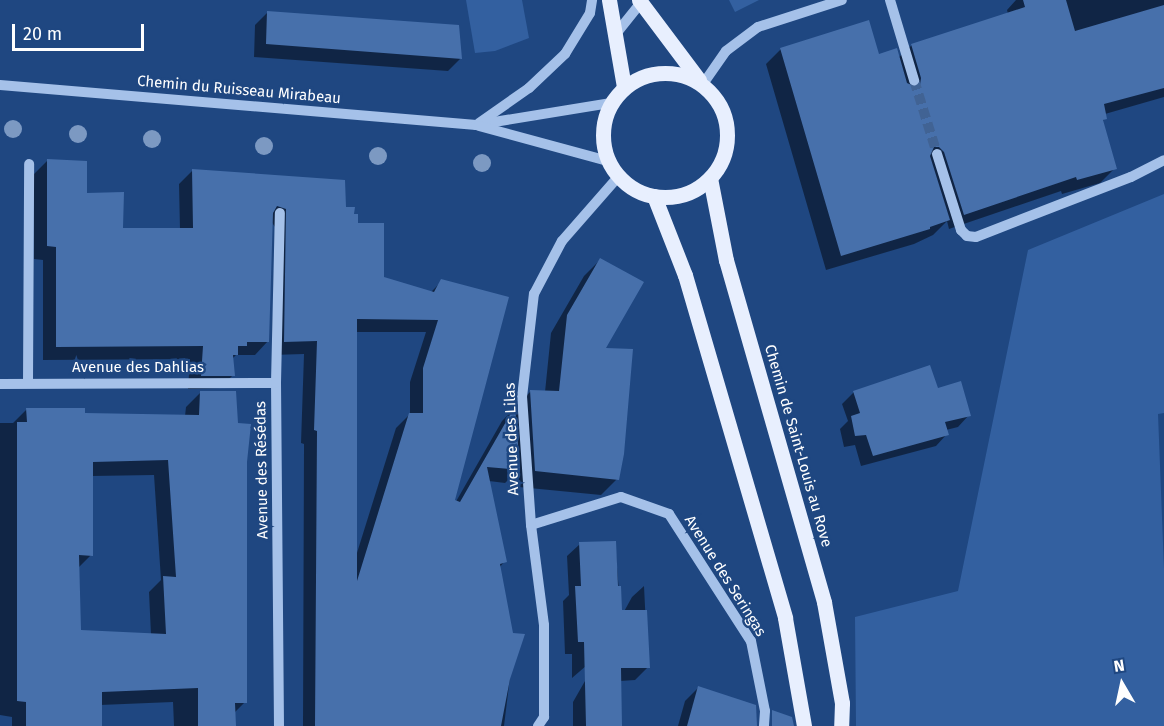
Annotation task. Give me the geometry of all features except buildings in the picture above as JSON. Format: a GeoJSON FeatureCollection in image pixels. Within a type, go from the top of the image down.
{"type":"FeatureCollection","features":[{"type":"Feature","properties":{"kind":"main road"},"geometry":{"type":"LineString","coordinates":[[609,0],[624,87]]}},
{"type":"Feature","properties":{"kind":"main road"},"geometry":{"type":"LineString","coordinates":[[641,1],[702,84],[717,100],[726,119],[727,140],[722,161],[710,178],[693,191],[674,197],[654,196],[634,190],[618,177],[608,161],[602,142],[603,122],[611,103],[624,87],[642,76],[663,72],[684,75],[702,84]]}},
{"type":"Feature","properties":{"kind":"main road","name":"Chemin de Saint-Louis au Rove"},"geometry":{"type":"LineString","coordinates":[[710,178],[726,260],[824,602],[842,703],[841,726]]}},
{"type":"Feature","properties":{"kind":"main road"},"geometry":{"type":"LineString","coordinates":[[654,196],[685,275],[785,618],[804,726]]}},
{"type":"Feature","properties":{"kind":"street"},"geometry":{"type":"LineString","coordinates":[[476,125],[529,88],[565,54],[590,13],[592,0]]}},
{"type":"Feature","properties":{"kind":"street"},"geometry":{"type":"LineString","coordinates":[[702,84],[726,51],[758,27],[842,0]]}},
{"type":"Feature","properties":{"kind":"street"},"geometry":{"type":"LineString","coordinates":[[890,0],[914,80]]}},
{"type":"Feature","properties":{"kind":"street"},"geometry":{"type":"LineString","coordinates":[[615,35],[641,1]]}},
{"type":"Feature","properties":{"kind":"street","name":"Chemin du Ruisseau Mirabeau"},"geometry":{"type":"LineString","coordinates":[[0,86],[476,125],[608,161]]}},
{"type":"Feature","properties":{"kind":"street","name":"Chemin du Ruisseau Mirabeau"},"geometry":{"type":"LineString","coordinates":[[476,125],[611,103]]}},
{"type":"Feature","properties":{"kind":"street"},"geometry":{"type":"LineString","coordinates":[[938,154],[961,230],[967,236],[976,237],[1131,177],[1164,160]]}},
{"type":"Feature","properties":{"kind":"street"},"geometry":{"type":"LineString","coordinates":[[28,164],[28,383]]}},
{"type":"Feature","properties":{"kind":"street","name":"Avenue des Lilas"},"geometry":{"type":"LineString","coordinates":[[538,726],[544,717],[544,624],[531,525],[522,397],[534,294],[562,241],[618,177]]}},
{"type":"Feature","properties":{"kind":"street","name":"Avenue des Résédas"},"geometry":{"type":"LineString","coordinates":[[279,726],[276,383],[280,213]]}},
{"type":"Feature","properties":{"kind":"street","name":"Avenue des Dahlias"},"geometry":{"type":"LineString","coordinates":[[0,384],[276,383]]}},
{"type":"Feature","properties":{"kind":"street","name":"Avenue des Seringas"},"geometry":{"type":"LineString","coordinates":[[531,525],[621,497],[669,514],[751,641],[765,711],[764,726]]}},
{"type":"Feature","properties":{"kind":"shaded area"},"geometry":{"type":"Polygon","coordinates":[[[466,0],[522,0],[529,38],[495,51],[475,53],[466,0]]]}},
{"type":"Feature","properties":{"kind":"shaded area"},"geometry":{"type":"Polygon","coordinates":[[[729,0],[759,0],[735,12],[729,0]]]}},
{"type":"Feature","properties":{"kind":"shaded area"},"geometry":{"type":"Polygon","coordinates":[[[1164,194],[1164,413],[1158,414],[1164,569],[1164,726],[856,726],[855,617],[958,591],[1028,250],[1164,194]]]}},
{"type":"Feature","properties":{"kind":"tunnel"},"geometry":{"type":"LineString","coordinates":[[914,80],[937,154]]}}]}
